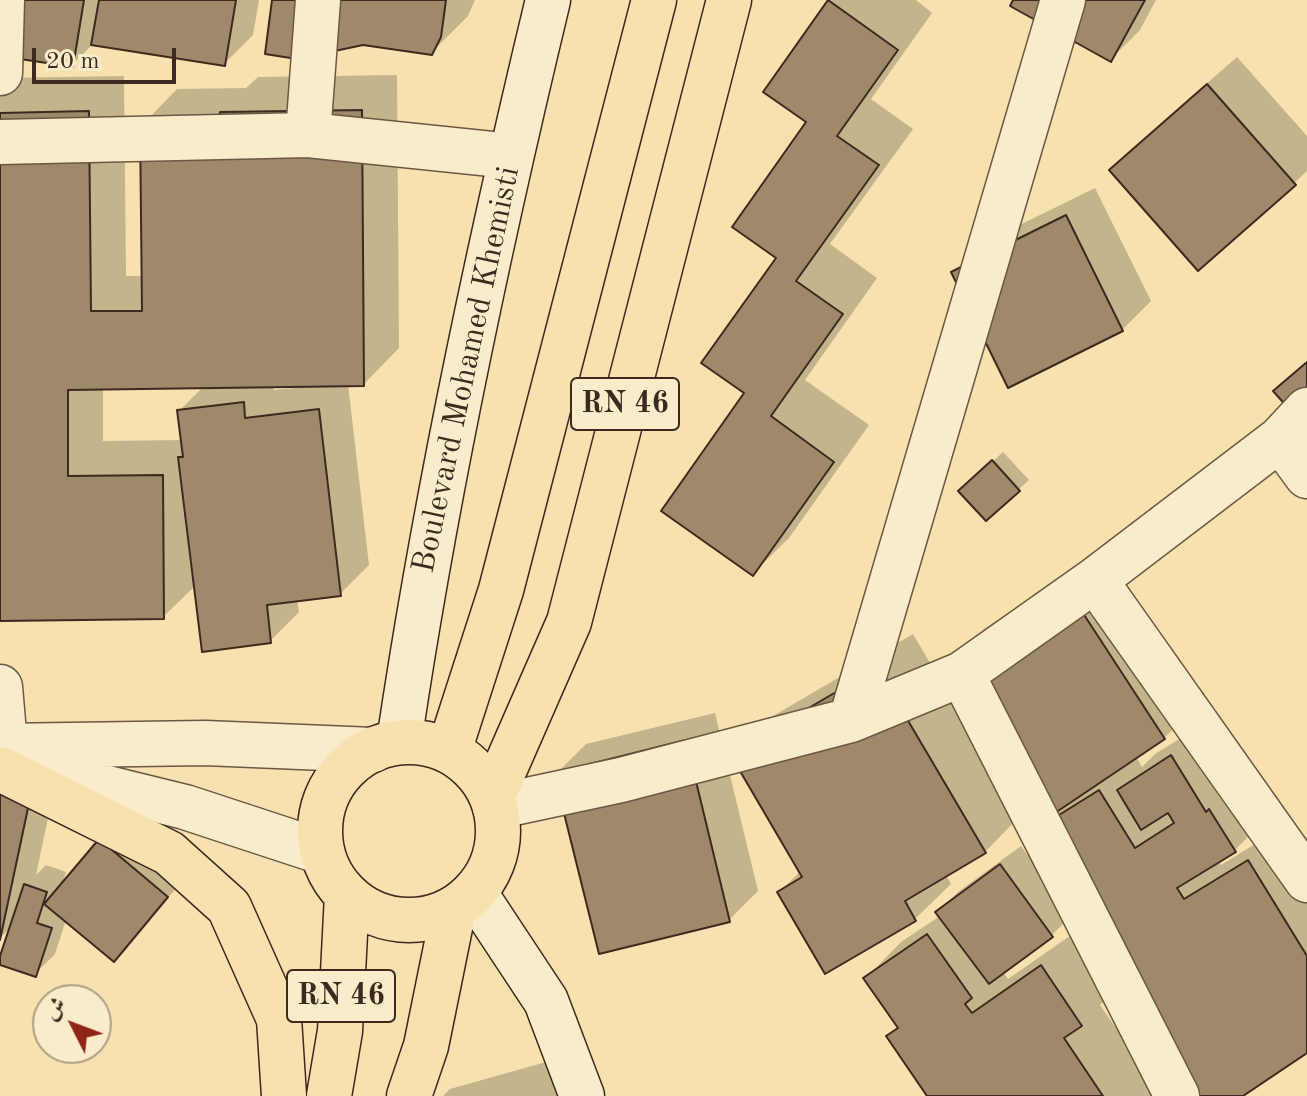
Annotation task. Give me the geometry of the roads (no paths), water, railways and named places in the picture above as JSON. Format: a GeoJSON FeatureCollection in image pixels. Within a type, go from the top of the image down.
{"type":"FeatureCollection","features":[{"type":"Feature","properties":{"kind":"main road","name":"RN 46"},"geometry":{"type":"LineString","coordinates":[[449,751],[501,590],[654,0]]}},
{"type":"Feature","properties":{"kind":"main road","name":"RN 46"},"geometry":{"type":"LineString","coordinates":[[494,802],[569,622],[729,0]]}},
{"type":"Feature","properties":{"kind":"main road"},"geometry":{"type":"LineString","coordinates":[[425,743],[449,751],[467,763],[482,779],[494,802],[499,830],[496,852],[487,874],[464,900],[427,919],[398,920],[370,912],[347,895],[331,876],[322,852],[319,827],[329,792],[352,762],[386,746],[425,743]]}},
{"type":"Feature","properties":{"kind":"main road"},"geometry":{"type":"LineString","coordinates":[[1,755],[169,853],[229,907],[279,1019],[284,1096]]}},
{"type":"Feature","properties":{"kind":"main road","name":"RN 46"},"geometry":{"type":"LineString","coordinates":[[329,1096],[340,1031],[347,895]]}},
{"type":"Feature","properties":{"kind":"main road","name":"RN 46"},"geometry":{"type":"LineString","coordinates":[[409,1096],[426,1046],[464,900]]}},
{"type":"Feature","properties":{"kind":"street"},"geometry":{"type":"LineString","coordinates":[[0,73],[2,0]]}},
{"type":"Feature","properties":{"kind":"street"},"geometry":{"type":"LineString","coordinates":[[308,135],[318,0]]}},
{"type":"Feature","properties":{"kind":"street","name":"Boulevard Mohamed Khemisti"},"geometry":{"type":"LineString","coordinates":[[386,746],[511,156],[548,0]]}},
{"type":"Feature","properties":{"kind":"street"},"geometry":{"type":"LineString","coordinates":[[851,720],[1063,0]]}},
{"type":"Feature","properties":{"kind":"street"},"geometry":{"type":"LineString","coordinates":[[0,142],[308,135],[511,156]]}},
{"type":"Feature","properties":{"kind":"street"},"geometry":{"type":"LineString","coordinates":[[494,802],[621,780],[851,720],[962,674],[1095,580],[1294,424],[1307,476]]}},
{"type":"Feature","properties":{"kind":"street"},"geometry":{"type":"LineString","coordinates":[[1095,580],[1307,880]]}},
{"type":"Feature","properties":{"kind":"street"},"geometry":{"type":"LineString","coordinates":[[962,674],[1177,1096]]}},
{"type":"Feature","properties":{"kind":"street"},"geometry":{"type":"LineString","coordinates":[[0,687],[1,755]]}},
{"type":"Feature","properties":{"kind":"street"},"geometry":{"type":"LineString","coordinates":[[1,755],[205,743],[386,746]]}},
{"type":"Feature","properties":{"kind":"street"},"geometry":{"type":"LineString","coordinates":[[1,755],[185,807],[322,852]]}},
{"type":"Feature","properties":{"kind":"street"},"geometry":{"type":"LineString","coordinates":[[464,900],[546,1001],[582,1096]]}}]}
